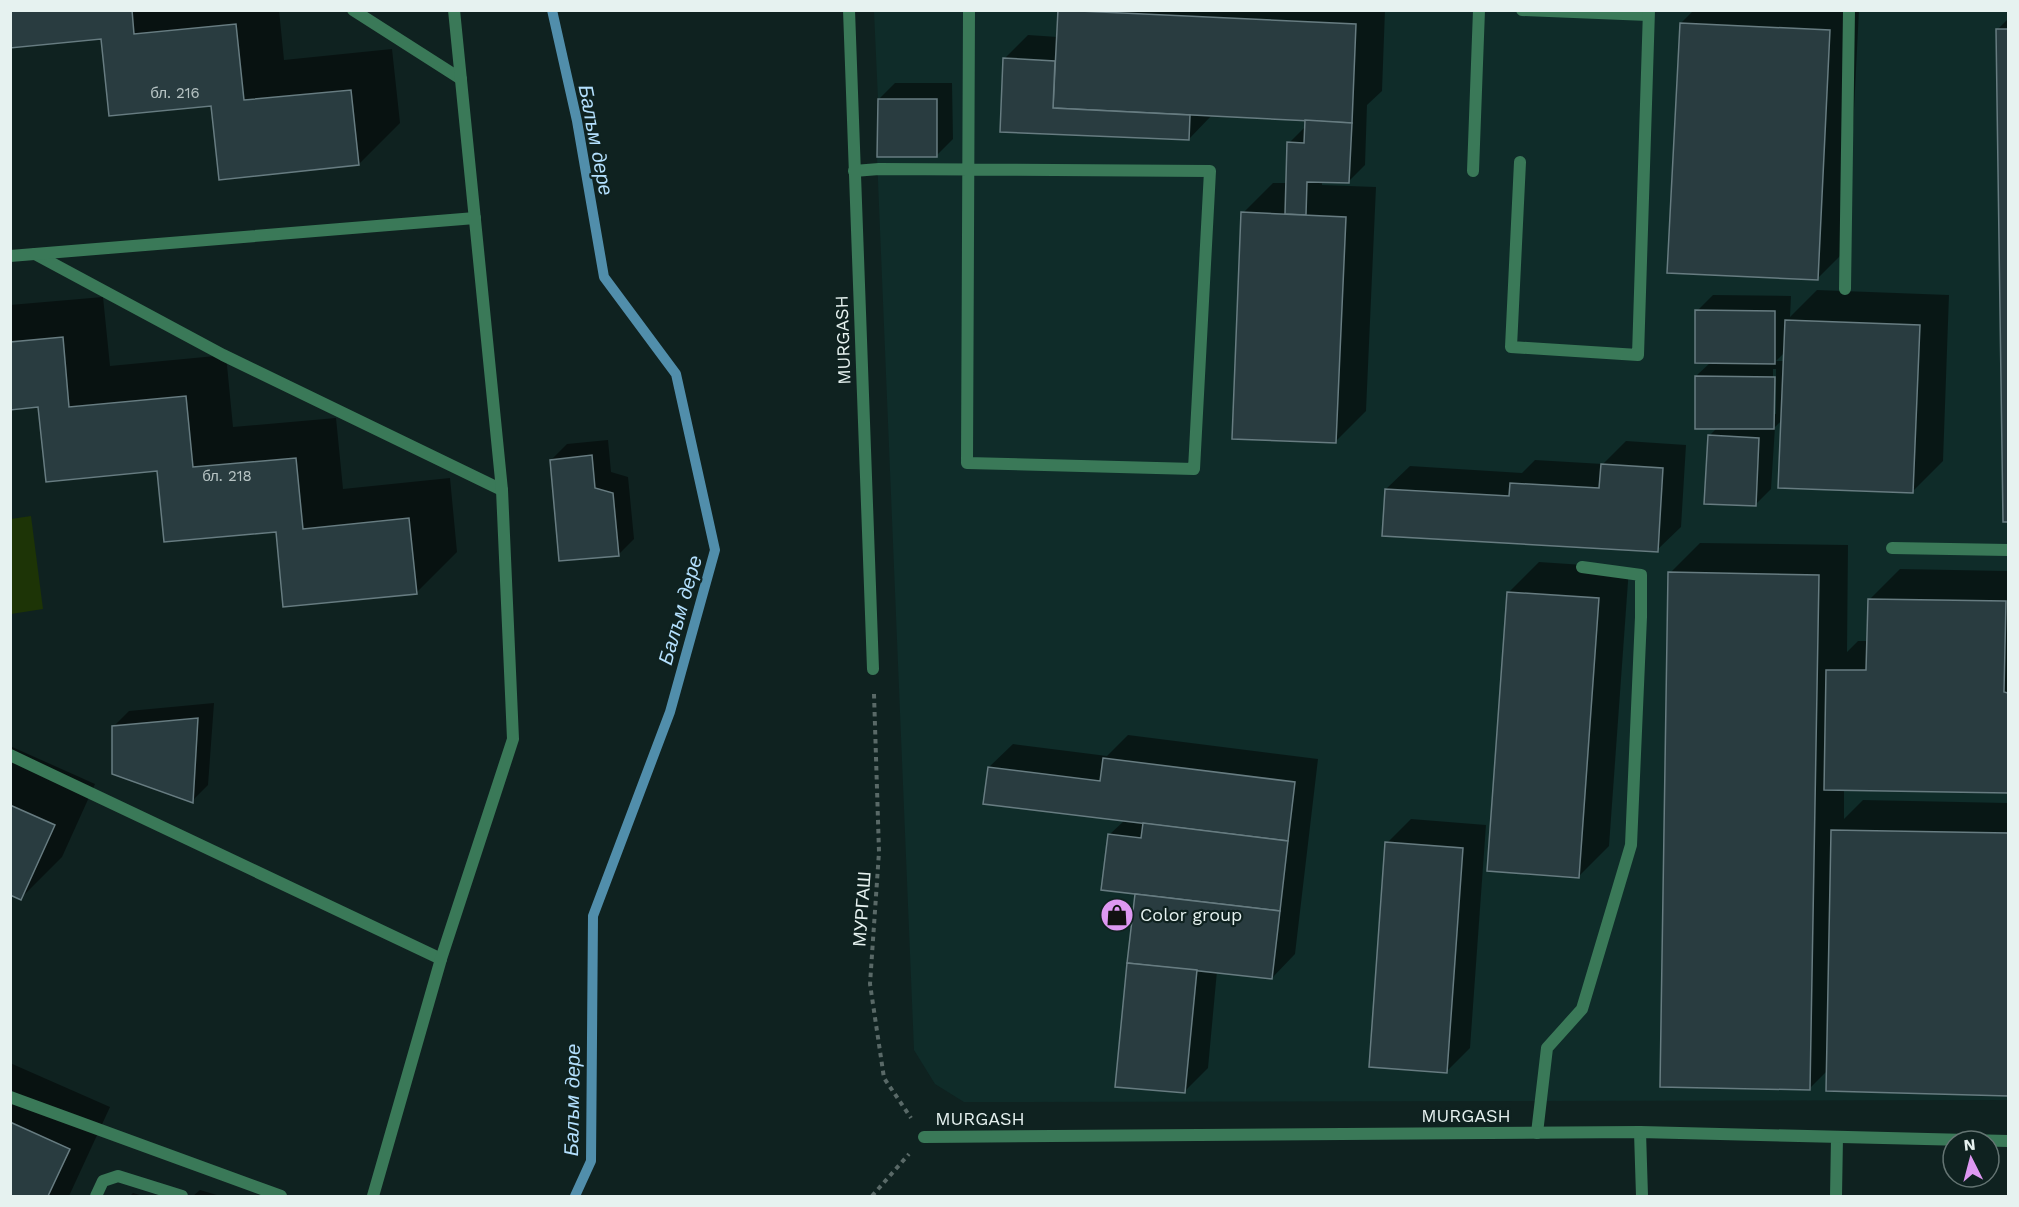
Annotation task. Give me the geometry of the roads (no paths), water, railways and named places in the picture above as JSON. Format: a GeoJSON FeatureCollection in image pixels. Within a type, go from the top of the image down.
{"type":"FeatureCollection","features":[{"type":"Feature","properties":{"kind":"street"},"geometry":{"type":"LineString","coordinates":[[353,10],[461,79]]}},
{"type":"Feature","properties":{"kind":"street"},"geometry":{"type":"LineString","coordinates":[[373,1197],[441,959],[513,739],[502,490],[454,10]]}},
{"type":"Feature","properties":{"kind":"street","name":"MURGASH"},"geometry":{"type":"LineString","coordinates":[[849,10],[873,669]]}},
{"type":"Feature","properties":{"kind":"street"},"geometry":{"type":"LineString","coordinates":[[854,171],[879,169],[968,169],[1210,171],[1194,469],[968,463],[968,169],[969,10]]}},
{"type":"Feature","properties":{"kind":"street"},"geometry":{"type":"LineString","coordinates":[[1473,171],[1479,10]]}},
{"type":"Feature","properties":{"kind":"street"},"geometry":{"type":"LineString","coordinates":[[1520,162],[1511,347],[1638,355],[1649,13],[1522,10]]}},
{"type":"Feature","properties":{"kind":"street"},"geometry":{"type":"LineString","coordinates":[[1845,289],[1849,10]]}},
{"type":"Feature","properties":{"kind":"street"},"geometry":{"type":"LineString","coordinates":[[10,256],[475,219]]}},
{"type":"Feature","properties":{"kind":"street"},"geometry":{"type":"LineString","coordinates":[[35,254],[223,355],[502,490]]}},
{"type":"Feature","properties":{"kind":"street"},"geometry":{"type":"LineString","coordinates":[[1892,548],[2008,550]]}},
{"type":"Feature","properties":{"kind":"street"},"geometry":{"type":"LineString","coordinates":[[1537,1133],[1546,1048],[1582,1009],[1631,845],[1641,575],[1582,567]]}},
{"type":"Feature","properties":{"kind":"street"},"geometry":{"type":"LineString","coordinates":[[10,755],[441,959]]}},
{"type":"Feature","properties":{"kind":"street"},"geometry":{"type":"LineString","coordinates":[[10,1097],[281,1197]]}},
{"type":"Feature","properties":{"kind":"street"},"geometry":{"type":"LineString","coordinates":[[1640,1132],[1642,1197]]}},
{"type":"Feature","properties":{"kind":"street","name":"MURGASH"},"geometry":{"type":"LineString","coordinates":[[924,1137],[1640,1132],[2008,1141]]}},
{"type":"Feature","properties":{"kind":"street"},"geometry":{"type":"LineString","coordinates":[[1836,1197],[1837,1137]]}},
{"type":"Feature","properties":{"kind":"street"},"geometry":{"type":"LineString","coordinates":[[96,1197],[103,1181],[118,1176],[182,1197]]}},
{"type":"Feature","properties":{"kind":"waterway","name":"Балъм дере"},"geometry":{"type":"LineString","coordinates":[[552,10],[577,121],[604,277],[676,374],[715,550],[670,712],[593,916],[591,1161],[575,1196]]}},
{"type":"Feature","properties":{"kind":"place","name":"Color group"},"geometry":{"type":"Point","coordinates":[1117,915]}}]}
